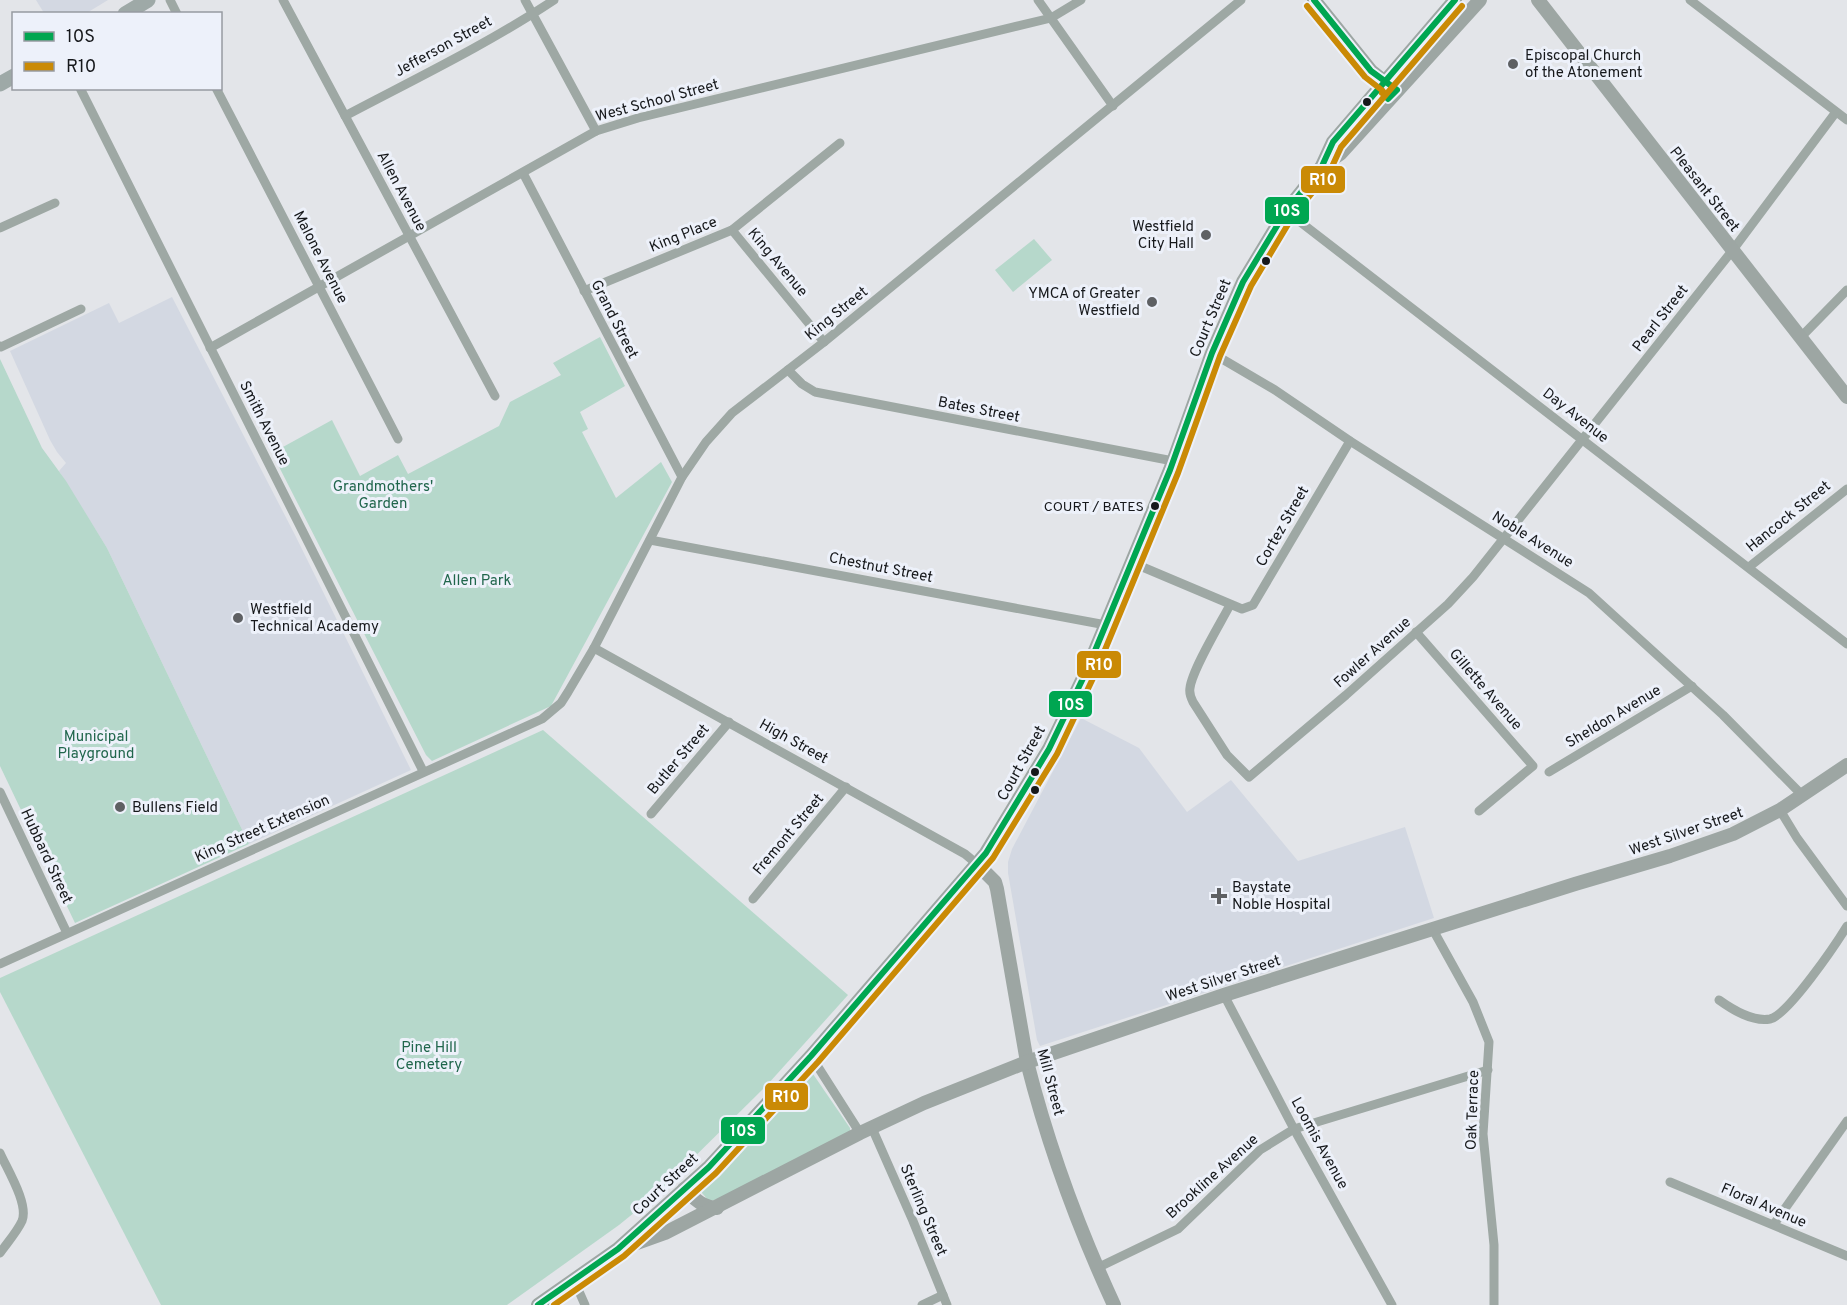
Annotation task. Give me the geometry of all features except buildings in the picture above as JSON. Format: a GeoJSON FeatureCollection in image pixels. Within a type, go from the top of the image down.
{"type":"FeatureCollection","features":[{"type":"Feature","properties":{"kind":"main road"},"geometry":{"type":"LineString","coordinates":[[128,12],[148,0]]}},
{"type":"Feature","properties":{"kind":"main road"},"geometry":{"type":"LineString","coordinates":[[1314,0],[1371,71],[1397,90]]}},
{"type":"Feature","properties":{"kind":"main road","name":"Court Street"},"geometry":{"type":"LineString","coordinates":[[618,1249],[709,1167],[811,1056],[977,864],[1000,832],[1049,749],[1106,625],[1173,461],[1212,353],[1243,282],[1286,211],[1322,166],[1333,142],[1455,0]]}},
{"type":"Feature","properties":{"kind":"main road","name":"Court Street"},"geometry":{"type":"LineString","coordinates":[[1322,166],[1340,154],[1480,0]]}},
{"type":"Feature","properties":{"kind":"main road","name":"Pleasant Street"},"geometry":{"type":"LineString","coordinates":[[1538,0],[1847,397]]}},
{"type":"Feature","properties":{"kind":"main road"},"geometry":{"type":"LineString","coordinates":[[1441,17],[1455,28]]}},
{"type":"Feature","properties":{"kind":"main road","name":"West Silver Street"},"geometry":{"type":"LineString","coordinates":[[618,1249],[665,1233],[924,1103],[1027,1062],[1224,995],[1432,928],[1680,853],[1733,834],[1780,810],[1847,765]]}},
{"type":"Feature","properties":{"kind":"main road","name":"Mill Street"},"geometry":{"type":"LineString","coordinates":[[977,864],[995,882],[997,889],[1027,1062],[1060,1173],[1114,1305]]}},
{"type":"Feature","properties":{"kind":"main road"},"geometry":{"type":"LineString","coordinates":[[684,1189],[700,1204],[717,1208]]}},
{"type":"Feature","properties":{"kind":"main road"},"geometry":{"type":"LineString","coordinates":[[538,1305],[618,1249]]}},
{"type":"Feature","properties":{"kind":"street","name":"Allen Avenue"},"geometry":{"type":"LineString","coordinates":[[283,0],[495,396]]}},
{"type":"Feature","properties":{"kind":"street"},"geometry":{"type":"LineString","coordinates":[[525,0],[596,131]]}},
{"type":"Feature","properties":{"kind":"street","name":"Jefferson Street"},"geometry":{"type":"LineString","coordinates":[[345,116],[533,14],[554,0]]}},
{"type":"Feature","properties":{"kind":"street"},"geometry":{"type":"LineString","coordinates":[[1038,0],[1113,106]]}},
{"type":"Feature","properties":{"kind":"street","name":"West School Street"},"geometry":{"type":"LineString","coordinates":[[210,348],[596,131],[1051,18],[1081,0]]}},
{"type":"Feature","properties":{"kind":"street","name":"King Street"},"geometry":{"type":"LineString","coordinates":[[537,721],[561,703],[594,648],[682,477],[706,442],[732,413],[824,342],[1241,0]]}},
{"type":"Feature","properties":{"kind":"street"},"geometry":{"type":"LineString","coordinates":[[1690,0],[1847,120]]}},
{"type":"Feature","properties":{"kind":"street","name":"Smith Avenue"},"geometry":{"type":"LineString","coordinates":[[81,90],[423,771]]}},
{"type":"Feature","properties":{"kind":"street","name":"Malone Avenue"},"geometry":{"type":"LineString","coordinates":[[217,90],[398,439]]}},
{"type":"Feature","properties":{"kind":"street","name":"Pearl Street"},"geometry":{"type":"LineString","coordinates":[[1503,538],[1732,251],[1836,112]]}},
{"type":"Feature","properties":{"kind":"street","name":"King Place"},"geometry":{"type":"LineString","coordinates":[[584,291],[732,230],[840,143]]}},
{"type":"Feature","properties":{"kind":"street","name":"Grand Street"},"geometry":{"type":"LineString","coordinates":[[523,173],[682,477]]}},
{"type":"Feature","properties":{"kind":"street"},"geometry":{"type":"LineString","coordinates":[[0,228],[55,203]]}},
{"type":"Feature","properties":{"kind":"street","name":"Day Avenue"},"geometry":{"type":"LineString","coordinates":[[1286,211],[1847,644]]}},
{"type":"Feature","properties":{"kind":"street","name":"King Avenue"},"geometry":{"type":"LineString","coordinates":[[732,230],[824,342]]}},
{"type":"Feature","properties":{"kind":"street"},"geometry":{"type":"LineString","coordinates":[[1800,338],[1847,290]]}},
{"type":"Feature","properties":{"kind":"street"},"geometry":{"type":"LineString","coordinates":[[0,346],[81,309]]}},
{"type":"Feature","properties":{"kind":"street","name":"Noble Avenue"},"geometry":{"type":"LineString","coordinates":[[1212,353],[1275,390],[1350,441],[1589,593],[1692,686],[1802,795]]}},
{"type":"Feature","properties":{"kind":"street","name":"Bates Street"},"geometry":{"type":"LineString","coordinates":[[788,370],[802,384],[815,392],[1173,461]]}},
{"type":"Feature","properties":{"kind":"street","name":"Cortez Street"},"geometry":{"type":"LineString","coordinates":[[1230,605],[1242,609],[1253,605],[1350,441]]}},
{"type":"Feature","properties":{"kind":"street","name":"Hancock Street"},"geometry":{"type":"LineString","coordinates":[[1749,567],[1847,489]]}},
{"type":"Feature","properties":{"kind":"street","name":"Fowler Avenue"},"geometry":{"type":"LineString","coordinates":[[1230,605],[1190,686],[1193,702],[1210,729],[1227,755],[1249,777],[1448,604],[1473,577],[1503,538]]}},
{"type":"Feature","properties":{"kind":"street","name":"Chestnut Street"},"geometry":{"type":"LineString","coordinates":[[650,540],[1106,625]]}},
{"type":"Feature","properties":{"kind":"street"},"geometry":{"type":"LineString","coordinates":[[1132,563],[1230,605]]}},
{"type":"Feature","properties":{"kind":"street","name":"Gillette Avenue"},"geometry":{"type":"LineString","coordinates":[[1416,632],[1533,766],[1479,811]]}},
{"type":"Feature","properties":{"kind":"street","name":"High Street"},"geometry":{"type":"LineString","coordinates":[[594,648],[965,854],[977,864]]}},
{"type":"Feature","properties":{"kind":"street","name":"Sheldon Avenue"},"geometry":{"type":"LineString","coordinates":[[1550,772],[1692,686]]}},
{"type":"Feature","properties":{"kind":"street","name":"King Street Extension"},"geometry":{"type":"LineString","coordinates":[[0,964],[537,721]]}},
{"type":"Feature","properties":{"kind":"street","name":"Butler Street"},"geometry":{"type":"LineString","coordinates":[[651,814],[729,722]]}},
{"type":"Feature","properties":{"kind":"street","name":"Fremont Street"},"geometry":{"type":"LineString","coordinates":[[753,899],[846,788]]}},
{"type":"Feature","properties":{"kind":"street","name":"Hubbard Street"},"geometry":{"type":"LineString","coordinates":[[0,792],[67,933]]}},
{"type":"Feature","properties":{"kind":"street"},"geometry":{"type":"LineString","coordinates":[[1780,810],[1797,838],[1847,906]]}},
{"type":"Feature","properties":{"kind":"street"},"geometry":{"type":"LineString","coordinates":[[1719,1000],[1752,1018],[1761,1020],[1776,1017],[1797,995],[1847,926]]}},
{"type":"Feature","properties":{"kind":"street","name":"Oak Terrace"},"geometry":{"type":"LineString","coordinates":[[1432,928],[1473,1002],[1490,1042],[1483,1134],[1494,1245],[1494,1305]]}},
{"type":"Feature","properties":{"kind":"street","name":"Loomis Avenue"},"geometry":{"type":"LineString","coordinates":[[1224,995],[1294,1128],[1392,1305]]}},
{"type":"Feature","properties":{"kind":"street","name":"Sterling Street"},"geometry":{"type":"LineString","coordinates":[[811,1056],[866,1131],[913,1221],[947,1305]]}},
{"type":"Feature","properties":{"kind":"street","name":"Brookline Avenue"},"geometry":{"type":"LineString","coordinates":[[1097,1268],[1178,1229],[1260,1150],[1294,1128],[1488,1070]]}},
{"type":"Feature","properties":{"kind":"street"},"geometry":{"type":"LineString","coordinates":[[1774,1224],[1847,1121]]}},
{"type":"Feature","properties":{"kind":"street"},"geometry":{"type":"LineString","coordinates":[[0,1153],[22,1201],[24,1214],[22,1221],[0,1253]]}},
{"type":"Feature","properties":{"kind":"street","name":"Floral Avenue"},"geometry":{"type":"LineString","coordinates":[[1670,1182],[1774,1224],[1847,1257]]}},
{"type":"Feature","properties":{"kind":"street"},"geometry":{"type":"LineString","coordinates":[[574,1280],[585,1305]]}},
{"type":"Feature","properties":{"kind":"street"},"geometry":{"type":"LineString","coordinates":[[922,1305],[943,1295]]}},
{"type":"Feature","properties":{"kind":"shaded area"},"geometry":{"type":"Polygon","coordinates":[[[36,0],[108,0],[88,12],[43,12],[36,0]]]}},
{"type":"Feature","properties":{"kind":"shaded area","name":"Westfield Technical Academy"},"geometry":{"type":"Polygon","coordinates":[[[172,297],[295,535],[411,770],[249,844],[107,548],[59,471],[66,463],[50,440],[10,351],[109,303],[119,323],[172,297]]]}},
{"type":"Feature","properties":{"kind":"shaded area","name":"Baystate Noble Hospital"},"geometry":{"type":"Polygon","coordinates":[[[1081,718],[1139,748],[1187,812],[1231,780],[1298,861],[1405,827],[1434,918],[1040,1046],[1037,1040],[1008,862],[1012,849],[1081,718]]]}},
{"type":"Feature","properties":{"kind":"green space"},"geometry":{"type":"Polygon","coordinates":[[[1034,239],[1052,260],[1013,292],[995,270],[1034,239]]]}},
{"type":"Feature","properties":{"kind":"green space","name":"Allen Park"},"geometry":{"type":"Polygon","coordinates":[[[600,337],[625,386],[580,412],[588,429],[582,432],[616,498],[661,462],[672,482],[551,706],[432,761],[426,755],[272,453],[332,420],[360,476],[398,455],[408,474],[499,426],[510,402],[561,375],[553,363],[600,337]]]}},
{"type":"Feature","properties":{"kind":"green space","name":"Municipal Playground"},"geometry":{"type":"Polygon","coordinates":[[[0,359],[42,448],[66,481],[107,548],[249,844],[75,923],[0,766],[0,359]]]}},
{"type":"Feature","properties":{"kind":"green space","name":"Pine Hill Cemetery"},"geometry":{"type":"Polygon","coordinates":[[[543,730],[848,995],[768,1084],[656,1195],[619,1225],[507,1305],[161,1305],[0,992],[0,978],[543,730]]]}},
{"type":"Feature","properties":{"kind":"green space"},"geometry":{"type":"Polygon","coordinates":[[[813,1074],[850,1128],[850,1132],[719,1199],[709,1201],[702,1193],[702,1188],[806,1075],[813,1074]]]}},
{"type":"Feature","properties":{"kind":"transit line","name":"10S"},"geometry":{"type":"LineString","coordinates":[[1314,0],[1371,71],[1397,90],[1388,99]]}},
{"type":"Feature","properties":{"kind":"transit line","name":"10S"},"geometry":{"type":"LineString","coordinates":[[538,1305],[618,1249],[709,1167],[811,1056],[986,853],[1049,749],[1087,670],[1170,470],[1212,353],[1243,282],[1286,211],[1322,166],[1333,142],[1455,0]]}},
{"type":"Feature","properties":{"kind":"transit line","name":"R10"},"geometry":{"type":"LineString","coordinates":[[1307,6],[1365,77],[1383,91],[1382,93]]}},
{"type":"Feature","properties":{"kind":"transit line","name":"R10"},"geometry":{"type":"LineString","coordinates":[[554,1305],[624,1256],[716,1173],[818,1062],[993,858],[1057,754],[1095,674],[1178,473],[1220,356],[1251,286],[1293,216],[1330,171],[1341,147],[1462,6]]}},
{"type":"Feature","properties":{"kind":"place","name":"Episcopal Church of the Atonement"},"geometry":{"type":"Point","coordinates":[1513,64]}},
{"type":"Feature","properties":{"kind":"place","name":"Westfield City Hall"},"geometry":{"type":"Point","coordinates":[1206,235]}},
{"type":"Feature","properties":{"kind":"place","name":"YMCA of Greater Westfield"},"geometry":{"type":"Point","coordinates":[1152,302]}},
{"type":"Feature","properties":{"kind":"place","name":"COURT / BATES"},"geometry":{"type":"Point","coordinates":[1155,506]}},
{"type":"Feature","properties":{"kind":"place","name":"Westfield Technical Academy"},"geometry":{"type":"Point","coordinates":[238,618]}},
{"type":"Feature","properties":{"kind":"place","name":"Bullens Field"},"geometry":{"type":"Point","coordinates":[120,807]}},
{"type":"Feature","properties":{"kind":"place","name":"Baystate Noble Hospital"},"geometry":{"type":"Point","coordinates":[1219,896]}},
{"type":"Feature","properties":{"kind":"park label","name":"Grandmothers' Garden"},"geometry":{"type":"Point","coordinates":[383,494]}}]}
